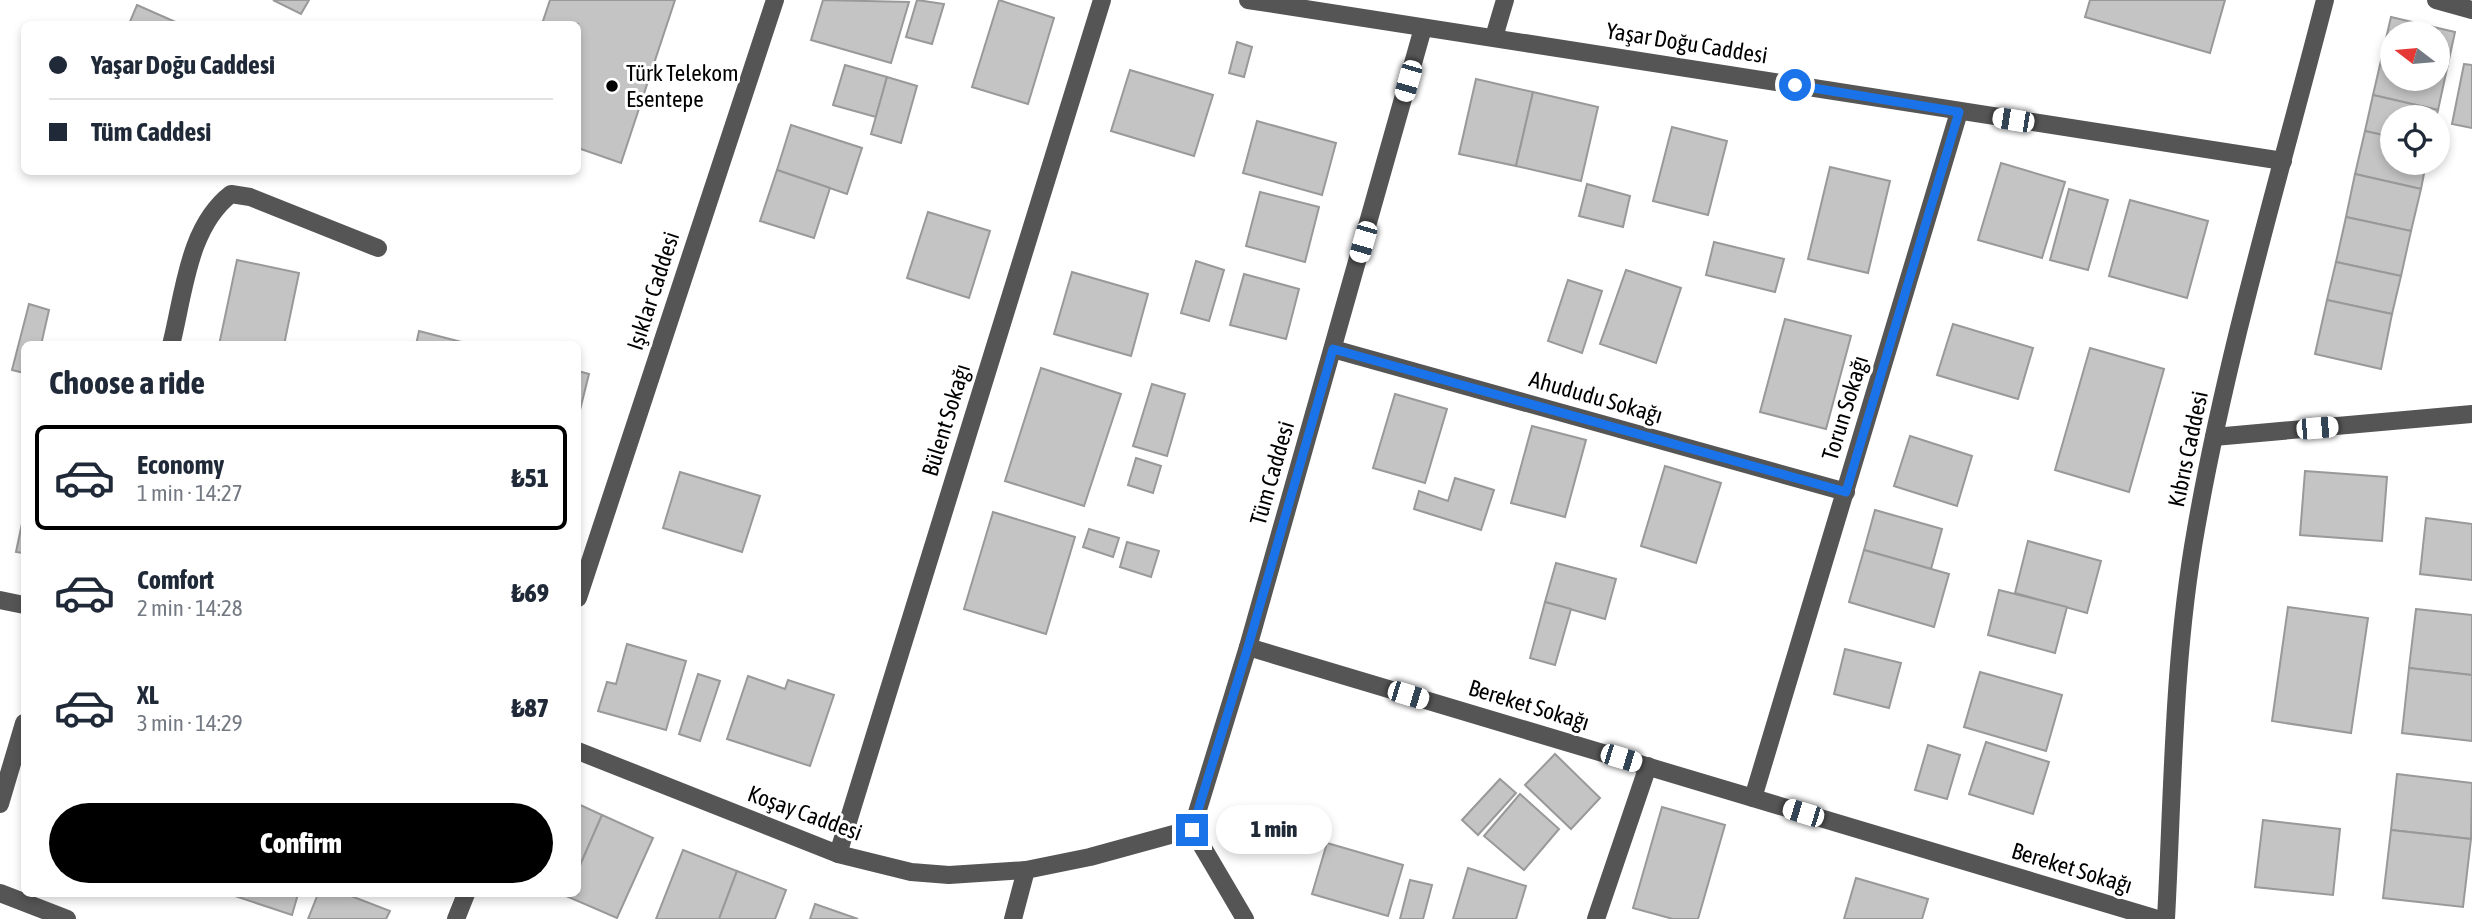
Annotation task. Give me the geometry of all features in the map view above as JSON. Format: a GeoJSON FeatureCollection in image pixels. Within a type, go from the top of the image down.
{"type":"FeatureCollection","features":[{"type":"Feature","properties":{"kind":"street","name":"Işıklar Caddesi"},"geometry":{"type":"LineString","coordinates":[[581,589],[775,0]]}},
{"type":"Feature","properties":{"kind":"street","name":"Bülent Sokağı"},"geometry":{"type":"LineString","coordinates":[[838,854],[1102,0]]}},
{"type":"Feature","properties":{"kind":"street","name":"Yaşar Doğu Caddesi"},"geometry":{"type":"LineString","coordinates":[[1248,0],[2283,161]]}},
{"type":"Feature","properties":{"kind":"street"},"geometry":{"type":"LineString","coordinates":[[1494,37],[1505,0]]}},
{"type":"Feature","properties":{"kind":"street","name":"Kıbrıs Caddesi"},"geometry":{"type":"LineString","coordinates":[[2166,919],[2184,616],[2196,531],[2214,437],[2325,0]]}},
{"type":"Feature","properties":{"kind":"street"},"geometry":{"type":"LineString","coordinates":[[2436,0],[2472,10]]}},
{"type":"Feature","properties":{"kind":"street","name":"Tüm Caddesi"},"geometry":{"type":"LineString","coordinates":[[1192,830],[1248,647],[1423,28]]}},
{"type":"Feature","properties":{"kind":"street","name":"Torun Sokağı"},"geometry":{"type":"LineString","coordinates":[[1753,798],[1959,112]]}},
{"type":"Feature","properties":{"kind":"street"},"geometry":{"type":"LineString","coordinates":[[172,341],[200,231],[215,207],[231,194],[250,197],[378,248]]}},
{"type":"Feature","properties":{"kind":"street","name":"Ahududu Sokağı"},"geometry":{"type":"LineString","coordinates":[[1333,349],[1846,492]]}},
{"type":"Feature","properties":{"kind":"street"},"geometry":{"type":"LineString","coordinates":[[2214,437],[2472,414]]}},
{"type":"Feature","properties":{"kind":"street"},"geometry":{"type":"LineString","coordinates":[[0,600],[21,605]]}},
{"type":"Feature","properties":{"kind":"street","name":"Bereket Sokağı"},"geometry":{"type":"LineString","coordinates":[[1248,647],[2158,919]]}},
{"type":"Feature","properties":{"kind":"street"},"geometry":{"type":"LineString","coordinates":[[0,804],[21,733]]}},
{"type":"Feature","properties":{"kind":"street","name":"Koşay Caddesi"},"geometry":{"type":"LineString","coordinates":[[581,752],[838,854],[911,872],[949,875],[1026,870],[1090,858],[1192,830]]}},
{"type":"Feature","properties":{"kind":"street"},"geometry":{"type":"LineString","coordinates":[[1596,919],[1648,766]]}},
{"type":"Feature","properties":{"kind":"street"},"geometry":{"type":"LineString","coordinates":[[1192,830],[1245,919]]}},
{"type":"Feature","properties":{"kind":"street"},"geometry":{"type":"LineString","coordinates":[[1013,919],[1026,870]]}},
{"type":"Feature","properties":{"kind":"street"},"geometry":{"type":"LineString","coordinates":[[0,893],[67,919]]}},
{"type":"Feature","properties":{"kind":"street"},"geometry":{"type":"LineString","coordinates":[[456,919],[465,897]]}},
{"type":"Feature","properties":{"kind":"building"},"geometry":{"type":"Polygon","coordinates":[[[273,0],[309,0],[301,14],[273,0]]]}},
{"type":"Feature","properties":{"kind":"building","name":"Türk Telekom Esentepe"},"geometry":{"type":"Polygon","coordinates":[[[550,0],[675,0],[621,163],[581,149],[581,21],[543,21],[550,0]]]}},
{"type":"Feature","properties":{"kind":"building"},"geometry":{"type":"Polygon","coordinates":[[[823,0],[909,2],[891,63],[811,40],[823,0]]]}},
{"type":"Feature","properties":{"kind":"building"},"geometry":{"type":"Polygon","coordinates":[[[917,0],[944,4],[932,44],[906,37],[917,0]]]}},
{"type":"Feature","properties":{"kind":"building"},"geometry":{"type":"Polygon","coordinates":[[[999,0],[1054,18],[1028,104],[972,87],[999,0]]]}},
{"type":"Feature","properties":{"kind":"building"},"geometry":{"type":"Polygon","coordinates":[[[2090,0],[2225,0],[2210,53],[2085,17],[2090,0]]]}},
{"type":"Feature","properties":{"kind":"building"},"geometry":{"type":"Polygon","coordinates":[[[137,5],[173,21],[130,21],[137,5]]]}},
{"type":"Feature","properties":{"kind":"building"},"geometry":{"type":"Polygon","coordinates":[[[2391,17],[2408,21],[2390,21],[2391,17]]]}},
{"type":"Feature","properties":{"kind":"building"},"geometry":{"type":"Polygon","coordinates":[[[2450,31],[2455,32],[2450,55],[2450,31]]]}},
{"type":"Feature","properties":{"kind":"building"},"geometry":{"type":"Polygon","coordinates":[[[1237,42],[1252,47],[1244,77],[1229,73],[1237,42]]]}},
{"type":"Feature","properties":{"kind":"building"},"geometry":{"type":"Polygon","coordinates":[[[2464,64],[2472,65],[2472,128],[2452,124],[2464,64]]]}},
{"type":"Feature","properties":{"kind":"building"},"geometry":{"type":"Polygon","coordinates":[[[845,65],[887,77],[876,117],[833,105],[845,65]]]}},
{"type":"Feature","properties":{"kind":"building"},"geometry":{"type":"Polygon","coordinates":[[[2380,65],[2380,91],[2442,91],[2439,105],[2416,105],[2373,95],[2380,65]]]}},
{"type":"Feature","properties":{"kind":"building"},"geometry":{"type":"Polygon","coordinates":[[[1130,70],[1213,95],[1194,156],[1111,131],[1130,70]]]}},
{"type":"Feature","properties":{"kind":"building"},"geometry":{"type":"Polygon","coordinates":[[[887,77],[917,86],[901,143],[871,134],[887,77]]]}},
{"type":"Feature","properties":{"kind":"building"},"geometry":{"type":"Polygon","coordinates":[[[1476,79],[1533,92],[1516,166],[1459,154],[1476,79]]]}},
{"type":"Feature","properties":{"kind":"building"},"geometry":{"type":"Polygon","coordinates":[[[1533,92],[1598,107],[1581,181],[1516,166],[1533,92]]]}},
{"type":"Feature","properties":{"kind":"building"},"geometry":{"type":"Polygon","coordinates":[[[2373,95],[2416,105],[2380,105],[2380,134],[2365,131],[2373,95]]]}},
{"type":"Feature","properties":{"kind":"building"},"geometry":{"type":"Polygon","coordinates":[[[1257,121],[1336,143],[1322,195],[1243,173],[1257,121]]]}},
{"type":"Feature","properties":{"kind":"building"},"geometry":{"type":"Polygon","coordinates":[[[791,125],[862,148],[847,194],[777,170],[791,125]]]}},
{"type":"Feature","properties":{"kind":"building"},"geometry":{"type":"Polygon","coordinates":[[[1672,127],[1727,141],[1708,215],[1653,201],[1672,127]]]}},
{"type":"Feature","properties":{"kind":"building"},"geometry":{"type":"Polygon","coordinates":[[[2365,131],[2380,134],[2380,175],[2424,175],[2421,189],[2355,174],[2365,131]]]}},
{"type":"Feature","properties":{"kind":"building"},"geometry":{"type":"Polygon","coordinates":[[[2001,163],[2065,182],[2042,258],[1978,240],[2001,163]]]}},
{"type":"Feature","properties":{"kind":"building"},"geometry":{"type":"Polygon","coordinates":[[[1830,167],[1890,181],[1868,273],[1808,259],[1830,167]]]}},
{"type":"Feature","properties":{"kind":"building"},"geometry":{"type":"Polygon","coordinates":[[[777,170],[830,188],[814,238],[760,221],[777,170]]]}},
{"type":"Feature","properties":{"kind":"building"},"geometry":{"type":"Polygon","coordinates":[[[2355,174],[2421,189],[2411,231],[2346,217],[2355,174]]]}},
{"type":"Feature","properties":{"kind":"building"},"geometry":{"type":"Polygon","coordinates":[[[1587,184],[1630,196],[1623,227],[1579,216],[1587,184]]]}},
{"type":"Feature","properties":{"kind":"building"},"geometry":{"type":"Polygon","coordinates":[[[2069,189],[2108,200],[2088,270],[2050,260],[2069,189]]]}},
{"type":"Feature","properties":{"kind":"building"},"geometry":{"type":"Polygon","coordinates":[[[1260,192],[1319,207],[1305,262],[1246,246],[1260,192]]]}},
{"type":"Feature","properties":{"kind":"building"},"geometry":{"type":"Polygon","coordinates":[[[2130,200],[2208,221],[2187,298],[2109,276],[2130,200]]]}},
{"type":"Feature","properties":{"kind":"building"},"geometry":{"type":"Polygon","coordinates":[[[928,212],[990,231],[969,298],[907,278],[928,212]]]}},
{"type":"Feature","properties":{"kind":"building"},"geometry":{"type":"Polygon","coordinates":[[[2346,217],[2411,231],[2401,276],[2336,262],[2346,217]]]}},
{"type":"Feature","properties":{"kind":"building"},"geometry":{"type":"Polygon","coordinates":[[[1714,242],[1784,259],[1775,292],[1706,275],[1714,242]]]}},
{"type":"Feature","properties":{"kind":"building"},"geometry":{"type":"Polygon","coordinates":[[[237,260],[299,273],[285,341],[220,341],[237,260]]]}},
{"type":"Feature","properties":{"kind":"building"},"geometry":{"type":"Polygon","coordinates":[[[1196,261],[1224,270],[1209,321],[1181,313],[1196,261]]]}},
{"type":"Feature","properties":{"kind":"building"},"geometry":{"type":"Polygon","coordinates":[[[2336,262],[2401,276],[2392,314],[2327,300],[2336,262]]]}},
{"type":"Feature","properties":{"kind":"building"},"geometry":{"type":"Polygon","coordinates":[[[1626,270],[1681,288],[1656,363],[1600,344],[1626,270]]]}},
{"type":"Feature","properties":{"kind":"building"},"geometry":{"type":"Polygon","coordinates":[[[1072,272],[1148,294],[1131,356],[1054,334],[1072,272]]]}},
{"type":"Feature","properties":{"kind":"building"},"geometry":{"type":"Polygon","coordinates":[[[1244,274],[1299,289],[1286,339],[1230,325],[1244,274]]]}},
{"type":"Feature","properties":{"kind":"building"},"geometry":{"type":"Polygon","coordinates":[[[1568,280],[1602,291],[1582,353],[1548,341],[1568,280]]]}},
{"type":"Feature","properties":{"kind":"building"},"geometry":{"type":"Polygon","coordinates":[[[2327,300],[2392,314],[2381,369],[2315,354],[2327,300]]]}},
{"type":"Feature","properties":{"kind":"building"},"geometry":{"type":"Polygon","coordinates":[[[29,304],[49,310],[42,341],[21,341],[21,372],[12,370],[29,304]]]}},
{"type":"Feature","properties":{"kind":"building"},"geometry":{"type":"Polygon","coordinates":[[[1785,319],[1851,336],[1826,429],[1760,412],[1785,319]]]}},
{"type":"Feature","properties":{"kind":"building"},"geometry":{"type":"Polygon","coordinates":[[[1953,324],[2033,348],[2018,399],[1937,375],[1953,324]]]}},
{"type":"Feature","properties":{"kind":"building"},"geometry":{"type":"Polygon","coordinates":[[[419,331],[458,341],[417,341],[419,331]]]}},
{"type":"Feature","properties":{"kind":"building"},"geometry":{"type":"Polygon","coordinates":[[[2090,348],[2164,369],[2129,492],[2055,470],[2090,348]]]}},
{"type":"Feature","properties":{"kind":"building"},"geometry":{"type":"Polygon","coordinates":[[[1041,368],[1121,394],[1084,506],[1005,481],[1041,368]]]}},
{"type":"Feature","properties":{"kind":"building"},"geometry":{"type":"Polygon","coordinates":[[[581,372],[589,374],[581,406],[581,372]]]}},
{"type":"Feature","properties":{"kind":"building"},"geometry":{"type":"Polygon","coordinates":[[[1152,384],[1185,394],[1167,456],[1133,446],[1152,384]]]}},
{"type":"Feature","properties":{"kind":"building"},"geometry":{"type":"Polygon","coordinates":[[[1395,394],[1447,409],[1425,483],[1373,468],[1395,394]]]}},
{"type":"Feature","properties":{"kind":"building"},"geometry":{"type":"Polygon","coordinates":[[[1532,426],[1586,440],[1565,517],[1511,503],[1532,426]]]}},
{"type":"Feature","properties":{"kind":"building"},"geometry":{"type":"Polygon","coordinates":[[[1910,436],[1972,456],[1957,506],[1894,486],[1910,436]]]}},
{"type":"Feature","properties":{"kind":"building"},"geometry":{"type":"Polygon","coordinates":[[[1136,458],[1161,466],[1153,493],[1128,485],[1136,458]]]}},
{"type":"Feature","properties":{"kind":"building"},"geometry":{"type":"Polygon","coordinates":[[[1665,466],[1721,483],[1696,563],[1641,546],[1665,466]]]}},
{"type":"Feature","properties":{"kind":"building"},"geometry":{"type":"Polygon","coordinates":[[[2305,471],[2387,477],[2382,541],[2300,535],[2305,471]]]}},
{"type":"Feature","properties":{"kind":"building"},"geometry":{"type":"Polygon","coordinates":[[[680,472],[760,496],[742,552],[663,528],[680,472]]]}},
{"type":"Feature","properties":{"kind":"building"},"geometry":{"type":"Polygon","coordinates":[[[1455,478],[1494,490],[1481,530],[1414,509],[1419,491],[1448,501],[1455,478]]]}},
{"type":"Feature","properties":{"kind":"building"},"geometry":{"type":"Polygon","coordinates":[[[1875,510],[1942,529],[1931,569],[1864,550],[1875,510]]]}},
{"type":"Feature","properties":{"kind":"building"},"geometry":{"type":"Polygon","coordinates":[[[993,512],[1075,537],[1046,634],[964,609],[993,512]]]}},
{"type":"Feature","properties":{"kind":"building"},"geometry":{"type":"Polygon","coordinates":[[[2426,518],[2472,524],[2472,580],[2420,574],[2426,518]]]}},
{"type":"Feature","properties":{"kind":"building"},"geometry":{"type":"Polygon","coordinates":[[[21,528],[21,553],[16,552],[21,528]]]}},
{"type":"Feature","properties":{"kind":"building"},"geometry":{"type":"Polygon","coordinates":[[[1089,529],[1119,538],[1113,557],[1083,547],[1089,529]]]}},
{"type":"Feature","properties":{"kind":"building"},"geometry":{"type":"Polygon","coordinates":[[[2028,541],[2101,561],[2087,613],[2015,593],[2028,541]]]}},
{"type":"Feature","properties":{"kind":"building"},"geometry":{"type":"Polygon","coordinates":[[[1127,542],[1159,551],[1151,577],[1120,567],[1127,542]]]}},
{"type":"Feature","properties":{"kind":"building"},"geometry":{"type":"Polygon","coordinates":[[[1864,550],[1949,574],[1934,627],[1849,602],[1864,550]]]}},
{"type":"Feature","properties":{"kind":"building"},"geometry":{"type":"Polygon","coordinates":[[[1556,563],[1616,579],[1605,619],[1545,602],[1556,563]]]}},
{"type":"Feature","properties":{"kind":"building"},"geometry":{"type":"Polygon","coordinates":[[[1999,590],[2067,607],[2055,653],[1988,635],[1999,590]]]}},
{"type":"Feature","properties":{"kind":"building"},"geometry":{"type":"Polygon","coordinates":[[[1545,602],[1571,609],[1555,665],[1530,658],[1545,602]]]}},
{"type":"Feature","properties":{"kind":"building"},"geometry":{"type":"Polygon","coordinates":[[[2288,607],[2368,618],[2351,733],[2272,721],[2288,607]]]}},
{"type":"Feature","properties":{"kind":"building"},"geometry":{"type":"Polygon","coordinates":[[[2416,609],[2472,615],[2472,675],[2409,668],[2416,609]]]}},
{"type":"Feature","properties":{"kind":"building"},"geometry":{"type":"Polygon","coordinates":[[[627,644],[686,661],[666,730],[598,711],[607,682],[616,684],[627,644]]]}},
{"type":"Feature","properties":{"kind":"building"},"geometry":{"type":"Polygon","coordinates":[[[1845,649],[1901,663],[1889,708],[1834,694],[1845,649]]]}},
{"type":"Feature","properties":{"kind":"building"},"geometry":{"type":"Polygon","coordinates":[[[2409,668],[2472,675],[2472,741],[2402,733],[2409,668]]]}},
{"type":"Feature","properties":{"kind":"building"},"geometry":{"type":"Polygon","coordinates":[[[1980,672],[2062,695],[2046,751],[1964,727],[1980,672]]]}},
{"type":"Feature","properties":{"kind":"building"},"geometry":{"type":"Polygon","coordinates":[[[698,674],[720,681],[700,741],[679,734],[698,674]]]}},
{"type":"Feature","properties":{"kind":"building"},"geometry":{"type":"Polygon","coordinates":[[[748,676],[785,689],[788,680],[834,695],[810,766],[727,739],[748,676]]]}},
{"type":"Feature","properties":{"kind":"building"},"geometry":{"type":"Polygon","coordinates":[[[1986,742],[2049,762],[2033,814],[1969,794],[1986,742]]]}},
{"type":"Feature","properties":{"kind":"building"},"geometry":{"type":"Polygon","coordinates":[[[1928,745],[1960,755],[1947,799],[1915,790],[1928,745]]]}},
{"type":"Feature","properties":{"kind":"building"},"geometry":{"type":"Polygon","coordinates":[[[1555,754],[1600,798],[1571,829],[1525,785],[1555,754]]]}},
{"type":"Feature","properties":{"kind":"building"},"geometry":{"type":"Polygon","coordinates":[[[2397,774],[2472,783],[2471,839],[2391,830],[2397,774]]]}},
{"type":"Feature","properties":{"kind":"building"},"geometry":{"type":"Polygon","coordinates":[[[1500,779],[1516,793],[1478,835],[1462,820],[1500,779]]]}},
{"type":"Feature","properties":{"kind":"building"},"geometry":{"type":"Polygon","coordinates":[[[1520,794],[1559,829],[1524,870],[1484,836],[1520,794]]]}},
{"type":"Feature","properties":{"kind":"building"},"geometry":{"type":"Polygon","coordinates":[[[581,805],[602,815],[581,863],[581,805]]]}},
{"type":"Feature","properties":{"kind":"building"},"geometry":{"type":"Polygon","coordinates":[[[1662,807],[1725,825],[1698,919],[1673,919],[1633,908],[1662,807]]]}},
{"type":"Feature","properties":{"kind":"building"},"geometry":{"type":"Polygon","coordinates":[[[602,815],[653,838],[617,918],[568,897],[581,897],[581,863],[602,815]]]}},
{"type":"Feature","properties":{"kind":"building"},"geometry":{"type":"Polygon","coordinates":[[[2263,820],[2340,829],[2333,895],[2255,887],[2263,820]]]}},
{"type":"Feature","properties":{"kind":"building"},"geometry":{"type":"Polygon","coordinates":[[[2391,830],[2471,839],[2463,907],[2383,898],[2391,830]]]}},
{"type":"Feature","properties":{"kind":"building"},"geometry":{"type":"Polygon","coordinates":[[[1327,843],[1403,865],[1388,916],[1312,894],[1327,843]]]}},
{"type":"Feature","properties":{"kind":"building"},"geometry":{"type":"Polygon","coordinates":[[[683,850],[737,871],[719,919],[656,919],[683,850]]]}},
{"type":"Feature","properties":{"kind":"building"},"geometry":{"type":"Polygon","coordinates":[[[1468,868],[1526,886],[1516,919],[1453,919],[1468,868]]]}},
{"type":"Feature","properties":{"kind":"building"},"geometry":{"type":"Polygon","coordinates":[[[737,871],[786,890],[775,919],[719,919],[737,871]]]}},
{"type":"Feature","properties":{"kind":"building"},"geometry":{"type":"Polygon","coordinates":[[[1856,878],[1928,899],[1922,919],[1844,919],[1856,878]]]}},
{"type":"Feature","properties":{"kind":"building"},"geometry":{"type":"Polygon","coordinates":[[[1410,880],[1432,885],[1423,919],[1400,919],[1410,880]]]}},
{"type":"Feature","properties":{"kind":"building"},"geometry":{"type":"Polygon","coordinates":[[[238,897],[297,897],[292,915],[238,897]]]}},
{"type":"Feature","properties":{"kind":"building"},"geometry":{"type":"Polygon","coordinates":[[[317,897],[354,897],[390,911],[386,919],[308,919],[317,897]]]}},
{"type":"Feature","properties":{"kind":"building"},"geometry":{"type":"Polygon","coordinates":[[[815,904],[858,919],[810,919],[815,904]]]}},
{"type":"Feature","properties":{"kind":"place","name":"Türk Telekom Esentepe"},"geometry":{"type":"Point","coordinates":[612,86]}},
{"type":"Feature","properties":{"kind":"route"},"geometry":{"type":"LineString","coordinates":[[1192,830],[1248,647],[1333,349],[1846,492],[1959,112],[1795,85]]}}]}
